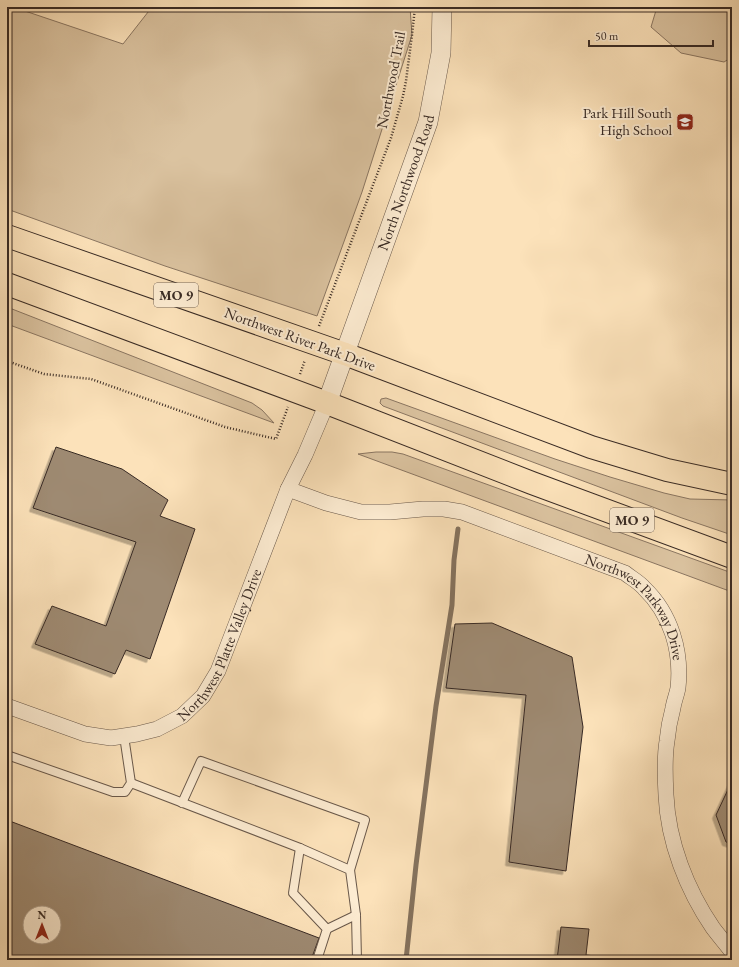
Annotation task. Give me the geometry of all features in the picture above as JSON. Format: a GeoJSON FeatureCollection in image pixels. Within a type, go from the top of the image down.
{"type":"FeatureCollection","features":[{"type":"Feature","properties":{"kind":"main road","name":"Northwest River Park Drive"},"geometry":{"type":"LineString","coordinates":[[7,236],[345,354],[591,447],[667,470],[732,484]]}},
{"type":"Feature","properties":{"kind":"main road","name":"MO 9"},"geometry":{"type":"LineString","coordinates":[[7,284],[327,403],[532,483],[732,557]]}},
{"type":"Feature","properties":{"kind":"street","name":"North Northwood Road"},"geometry":{"type":"LineString","coordinates":[[327,403],[428,122],[441,54],[442,7]]}},
{"type":"Feature","properties":{"kind":"street","name":"Northwest Platte Valley Drive"},"geometry":{"type":"LineString","coordinates":[[7,706],[85,734],[111,738],[157,729],[182,716],[203,696],[218,671],[288,489],[305,455],[327,403]]}},
{"type":"Feature","properties":{"kind":"street","name":"Northwest Parkway Drive"},"geometry":{"type":"LineString","coordinates":[[288,489],[326,503],[361,512],[390,512],[423,509],[444,509],[462,512],[625,573],[644,588],[660,607],[671,628],[678,658],[678,688],[667,741],[665,769],[666,798],[676,852],[686,879],[698,904],[713,928],[732,952]]}},
{"type":"Feature","properties":{"kind":"lane"},"geometry":{"type":"LineString","coordinates":[[7,755],[114,792],[125,792],[131,783],[124,736]]}},
{"type":"Feature","properties":{"kind":"lane"},"geometry":{"type":"LineString","coordinates":[[182,803],[201,761],[365,820],[350,870],[356,916],[358,960]]}},
{"type":"Feature","properties":{"kind":"lane"},"geometry":{"type":"LineString","coordinates":[[131,783],[300,848],[350,870]]}},
{"type":"Feature","properties":{"kind":"lane"},"geometry":{"type":"LineString","coordinates":[[300,848],[293,893],[327,929]]}},
{"type":"Feature","properties":{"kind":"lane"},"geometry":{"type":"LineString","coordinates":[[317,960],[327,929],[356,916]]}},
{"type":"Feature","properties":{"kind":"path","name":"Northwood Trail"},"geometry":{"type":"LineString","coordinates":[[375,179],[391,138],[403,96],[415,7]]}},
{"type":"Feature","properties":{"kind":"shaded area"},"geometry":{"type":"Polygon","coordinates":[[[7,7],[13,7],[123,44],[152,7],[410,7],[412,35],[362,192],[317,316],[165,266],[7,209],[7,7]]]}},
{"type":"Feature","properties":{"kind":"shaded area"},"geometry":{"type":"Polygon","coordinates":[[[657,7],[732,7],[732,57],[724,62],[681,53],[651,27],[657,7]]]}},
{"type":"Feature","properties":{"kind":"shaded area"},"geometry":{"type":"Polygon","coordinates":[[[7,307],[252,403],[262,410],[274,423],[7,324],[7,307]]]}},
{"type":"Feature","properties":{"kind":"shaded area"},"geometry":{"type":"Polygon","coordinates":[[[386,398],[555,459],[664,493],[690,499],[732,500],[732,535],[682,518],[383,406],[380,403],[381,399],[386,398]]]}},
{"type":"Feature","properties":{"kind":"shaded area"},"geometry":{"type":"Polygon","coordinates":[[[376,452],[403,454],[732,573],[732,592],[358,454],[376,452]]]}},
{"type":"Feature","properties":{"kind":"building"},"geometry":{"type":"Polygon","coordinates":[[[56,447],[122,469],[168,500],[160,516],[195,529],[150,659],[126,650],[115,674],[35,644],[52,606],[106,626],[136,542],[33,508],[56,447]]]}},
{"type":"Feature","properties":{"kind":"building"},"geometry":{"type":"Polygon","coordinates":[[[492,623],[572,657],[583,727],[566,871],[509,862],[526,695],[446,688],[455,624],[492,623]]]}},
{"type":"Feature","properties":{"kind":"building"},"geometry":{"type":"Polygon","coordinates":[[[732,781],[732,844],[726,842],[716,815],[732,781]]]}},
{"type":"Feature","properties":{"kind":"building"},"geometry":{"type":"Polygon","coordinates":[[[7,820],[319,938],[311,960],[7,960],[7,820]]]}},
{"type":"Feature","properties":{"kind":"building"},"geometry":{"type":"Polygon","coordinates":[[[561,927],[589,929],[586,955],[634,960],[557,960],[561,927]]]}},
{"type":"Feature","properties":{"kind":"waterway"},"geometry":{"type":"LineString","coordinates":[[406,960],[416,865],[436,706],[452,605],[454,560],[458,529]]}},
{"type":"Feature","properties":{"kind":"place","name":"Park Hill South High School"},"geometry":{"type":"Point","coordinates":[685,122]}}]}
